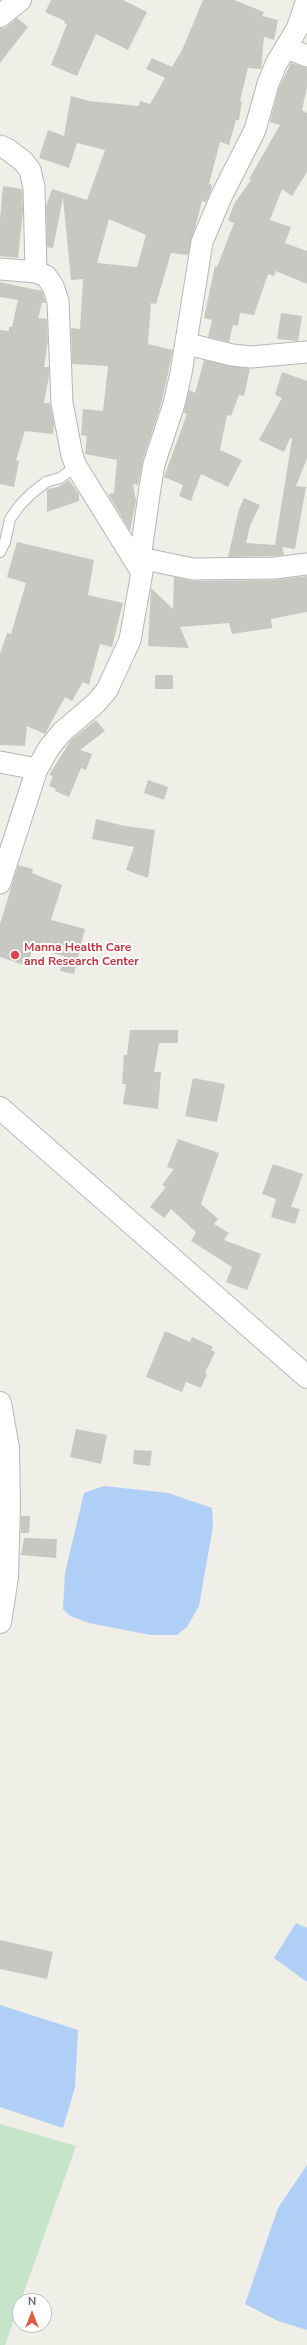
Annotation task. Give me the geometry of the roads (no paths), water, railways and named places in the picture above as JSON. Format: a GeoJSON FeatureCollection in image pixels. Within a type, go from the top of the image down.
{"type":"FeatureCollection","features":[{"type":"Feature","properties":{"kind":"main road"},"geometry":{"type":"LineString","coordinates":[[0,16],[20,0]]}},
{"type":"Feature","properties":{"kind":"main road"},"geometry":{"type":"LineString","coordinates":[[0,1108],[307,1377]]}},
{"type":"Feature","properties":{"kind":"main road"},"geometry":{"type":"LineString","coordinates":[[0,1403],[8,1448],[9,1506],[7,1577],[0,1622]]}},
{"type":"Feature","properties":{"kind":"street"},"geometry":{"type":"LineString","coordinates":[[0,883],[37,769],[49,748],[62,732],[96,703],[107,690],[119,667],[130,640],[154,464],[174,404],[188,344],[202,242],[221,197],[255,130],[268,84],[276,64],[297,29],[307,0]]}},
{"type":"Feature","properties":{"kind":"street"},"geometry":{"type":"LineString","coordinates":[[286,48],[307,56]]}},
{"type":"Feature","properties":{"kind":"street"},"geometry":{"type":"LineString","coordinates":[[0,146],[18,157],[30,170],[34,187],[36,272]]}},
{"type":"Feature","properties":{"kind":"street"},"geometry":{"type":"LineString","coordinates":[[0,268],[36,272],[46,276],[53,286],[58,301],[62,403],[66,434],[76,466],[141,565]]}},
{"type":"Feature","properties":{"kind":"street"},"geometry":{"type":"LineString","coordinates":[[188,344],[232,355],[251,357],[307,352]]}},
{"type":"Feature","properties":{"kind":"street"},"geometry":{"type":"LineString","coordinates":[[141,565],[193,569],[275,568],[307,564]]}},
{"type":"Feature","properties":{"kind":"street"},"geometry":{"type":"LineString","coordinates":[[0,762],[37,769]]}},
{"type":"Feature","properties":{"kind":"lane"},"geometry":{"type":"LineString","coordinates":[[0,552],[5,542],[10,519],[20,505],[46,482],[60,478],[76,466]]}},
{"type":"Feature","properties":{"kind":"water"},"geometry":{"type":"Polygon","coordinates":[[[104,1486],[168,1493],[212,1508],[213,1526],[199,1606],[187,1627],[177,1635],[151,1635],[89,1623],[70,1616],[63,1609],[65,1573],[84,1493],[104,1486]]]}},
{"type":"Feature","properties":{"kind":"water"},"geometry":{"type":"Polygon","coordinates":[[[296,1923],[307,1928],[307,1982],[274,1958],[296,1923]]]}},
{"type":"Feature","properties":{"kind":"water"},"geometry":{"type":"Polygon","coordinates":[[[0,2005],[78,2030],[75,2087],[63,2128],[0,2107],[0,2005]]]}},
{"type":"Feature","properties":{"kind":"water"},"geometry":{"type":"Polygon","coordinates":[[[307,2165],[307,2330],[278,2321],[245,2304],[278,2208],[307,2165]]]}},
{"type":"Feature","properties":{"kind":"place","name":"Manna Health Care and Research Center"},"geometry":{"type":"Point","coordinates":[15,955]}}]}
